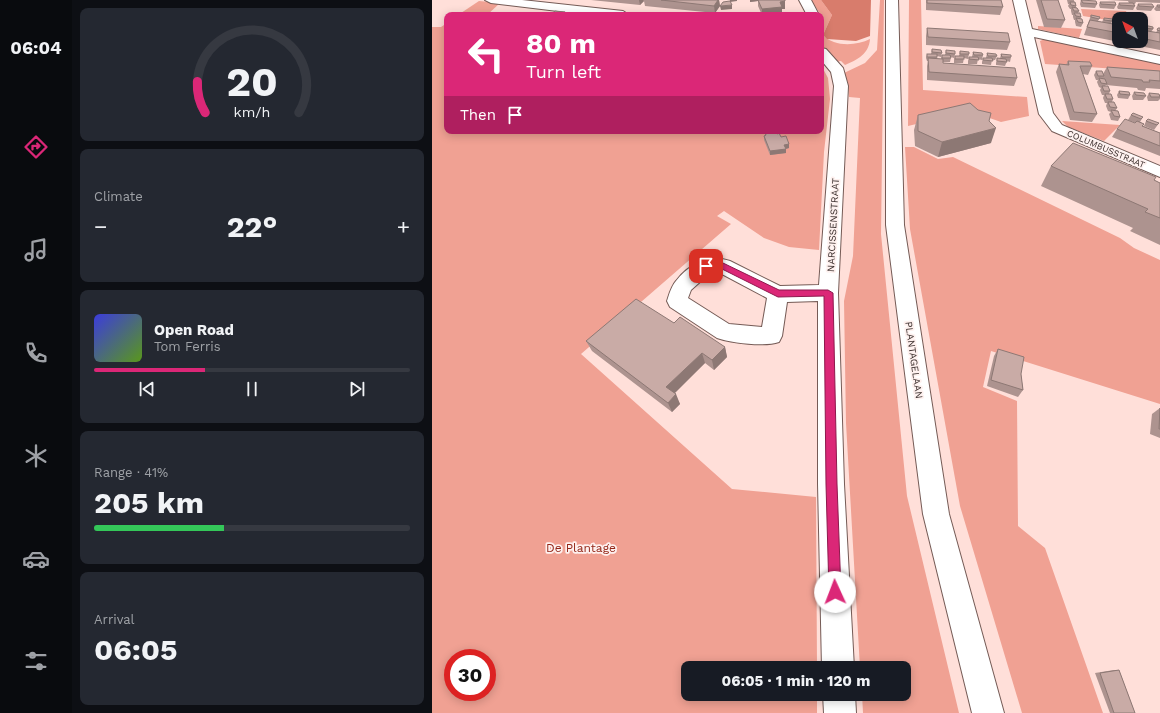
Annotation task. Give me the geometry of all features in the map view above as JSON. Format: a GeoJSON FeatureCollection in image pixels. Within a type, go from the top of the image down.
{"type":"FeatureCollection","features":[{"type":"Feature","properties":{"kind":"street"},"geometry":{"type":"LineString","coordinates":[[491,0],[597,12]]}},
{"type":"Feature","properties":{"kind":"street"},"geometry":{"type":"LineString","coordinates":[[804,0],[811,12]]}},
{"type":"Feature","properties":{"kind":"street","name":"PLANTAGELAAN"},"geometry":{"type":"LineString","coordinates":[[892,0],[895,225],[936,514],[988,713]]}},
{"type":"Feature","properties":{"kind":"street","name":"COLUMBUSSTRAAT"},"geometry":{"type":"LineString","coordinates":[[1019,0],[1046,114],[1057,128],[1160,172]]}},
{"type":"Feature","properties":{"kind":"street"},"geometry":{"type":"LineString","coordinates":[[1027,32],[1160,60]]}},
{"type":"Feature","properties":{"kind":"street","name":"NARCISSENSTRAAT"},"geometry":{"type":"LineString","coordinates":[[824,55],[838,71],[841,86],[828,293],[831,484],[838,661]]}},
{"type":"Feature","properties":{"kind":"street"},"geometry":{"type":"LineString","coordinates":[[778,294],[771,336],[725,332],[677,302],[683,286],[706,266],[723,266],[778,294],[828,293]]}},
{"type":"Feature","properties":{"kind":"street"},"geometry":{"type":"LineString","coordinates":[[839,701],[840,713]]}},
{"type":"Feature","properties":{"kind":"green space"},"geometry":{"type":"Polygon","coordinates":[[[811,0],[821,0],[832,15],[824,33],[824,12],[819,12],[811,0]]]}},
{"type":"Feature","properties":{"kind":"green space"},"geometry":{"type":"Polygon","coordinates":[[[880,0],[884,0],[881,234],[907,496],[959,713],[863,713],[862,701],[911,701],[911,661],[860,661],[846,423],[844,301],[853,256],[860,98],[849,97],[848,83],[844,73],[865,63],[877,50],[880,0]]]}},
{"type":"Feature","properties":{"kind":"green space"},"geometry":{"type":"Polygon","coordinates":[[[909,0],[921,0],[923,90],[1027,97],[1029,116],[1001,122],[981,115],[954,115],[908,126],[909,0]]]}},
{"type":"Feature","properties":{"kind":"green space"},"geometry":{"type":"Polygon","coordinates":[[[479,1],[500,3],[490,12],[462,12],[479,1]]]}},
{"type":"Feature","properties":{"kind":"green space"},"geometry":{"type":"Polygon","coordinates":[[[1081,9],[1126,12],[1112,12],[1112,21],[1083,16],[1081,9]]]}},
{"type":"Feature","properties":{"kind":"green space","name":"De Plantage"},"geometry":{"type":"Polygon","coordinates":[[[444,25],[444,134],[824,134],[824,71],[828,78],[830,99],[824,152],[819,250],[789,247],[764,238],[724,211],[717,216],[731,224],[581,354],[732,489],[816,497],[817,661],[681,661],[681,701],[817,701],[817,713],[432,713],[432,27],[441,27],[444,25]]]}},
{"type":"Feature","properties":{"kind":"green space"},"geometry":{"type":"Polygon","coordinates":[[[1038,26],[1082,29],[1079,38],[1038,29],[1038,26]]]}},
{"type":"Feature","properties":{"kind":"green space"},"geometry":{"type":"Polygon","coordinates":[[[824,36],[833,42],[845,44],[858,43],[870,39],[867,49],[862,56],[845,65],[841,61],[836,62],[824,48],[824,36]]]}},
{"type":"Feature","properties":{"kind":"green space"},"geometry":{"type":"Polygon","coordinates":[[[1045,39],[1160,63],[1160,72],[1045,64],[1040,41],[1045,39]]]}},
{"type":"Feature","properties":{"kind":"green space"},"geometry":{"type":"Polygon","coordinates":[[[1062,121],[1120,125],[1104,141],[1068,127],[1062,121]]]}},
{"type":"Feature","properties":{"kind":"green space"},"geometry":{"type":"Polygon","coordinates":[[[905,147],[914,147],[938,159],[953,157],[1120,238],[1134,248],[1160,260],[1160,404],[991,351],[983,387],[1017,401],[1018,526],[1045,548],[1103,713],[1022,713],[960,506],[910,229],[905,147]]]}},
{"type":"Feature","properties":{"kind":"shaded area"},"geometry":{"type":"Polygon","coordinates":[[[821,0],[871,0],[870,36],[856,41],[827,39],[824,36],[824,33],[832,15],[821,0]]]}},
{"type":"Feature","properties":{"kind":"building"},"geometry":{"type":"Polygon","coordinates":[[[661,0],[718,0],[714,6],[661,0]]]}},
{"type":"Feature","properties":{"kind":"building"},"geometry":{"type":"Polygon","coordinates":[[[758,0],[785,1],[780,2],[782,7],[762,9],[758,0]]]}},
{"type":"Feature","properties":{"kind":"building"},"geometry":{"type":"Polygon","coordinates":[[[927,0],[1001,0],[1003,7],[927,3],[927,0]]]}},
{"type":"Feature","properties":{"kind":"building"},"geometry":{"type":"Polygon","coordinates":[[[1041,0],[1058,0],[1065,20],[1047,19],[1041,0]]]}},
{"type":"Feature","properties":{"kind":"building"},"geometry":{"type":"Polygon","coordinates":[[[1081,0],[1096,1],[1097,4],[1083,3],[1081,0]]]}},
{"type":"Feature","properties":{"kind":"building"},"geometry":{"type":"Polygon","coordinates":[[[730,1],[732,5],[720,6],[723,2],[730,1]]]}},
{"type":"Feature","properties":{"kind":"building"},"geometry":{"type":"Polygon","coordinates":[[[1070,2],[1075,2],[1076,6],[1071,5],[1070,2]]]}},
{"type":"Feature","properties":{"kind":"building"},"geometry":{"type":"Polygon","coordinates":[[[1100,2],[1115,2],[1116,5],[1101,4],[1100,2]]]}},
{"type":"Feature","properties":{"kind":"building"},"geometry":{"type":"Polygon","coordinates":[[[1119,3],[1133,3],[1135,6],[1120,5],[1119,3]]]}},
{"type":"Feature","properties":{"kind":"building"},"geometry":{"type":"Polygon","coordinates":[[[1138,4],[1152,4],[1154,7],[1139,6],[1138,4]]]}},
{"type":"Feature","properties":{"kind":"building"},"geometry":{"type":"Polygon","coordinates":[[[1072,7],[1077,8],[1079,11],[1074,11],[1072,7]]]}},
{"type":"Feature","properties":{"kind":"building"},"geometry":{"type":"Polygon","coordinates":[[[1074,13],[1080,13],[1081,17],[1076,16],[1074,13]]]}},
{"type":"Feature","properties":{"kind":"building"},"geometry":{"type":"Polygon","coordinates":[[[1091,15],[1100,17],[1099,19],[1091,17],[1091,15]]]}},
{"type":"Feature","properties":{"kind":"building"},"geometry":{"type":"Polygon","coordinates":[[[1076,18],[1082,19],[1083,23],[1078,22],[1076,18]]]}},
{"type":"Feature","properties":{"kind":"building"},"geometry":{"type":"Polygon","coordinates":[[[1104,18],[1112,19],[1112,21],[1104,20],[1104,18]]]}},
{"type":"Feature","properties":{"kind":"building"},"geometry":{"type":"Polygon","coordinates":[[[1090,20],[1112,24],[1112,32],[1087,27],[1090,20]]]}},
{"type":"Feature","properties":{"kind":"building"},"geometry":{"type":"Polygon","coordinates":[[[1148,26],[1153,27],[1153,29],[1148,28],[1148,26]]]}},
{"type":"Feature","properties":{"kind":"building"},"geometry":{"type":"Polygon","coordinates":[[[927,28],[1008,33],[1010,42],[928,37],[927,28]]]}},
{"type":"Feature","properties":{"kind":"building"},"geometry":{"type":"Polygon","coordinates":[[[1148,31],[1160,33],[1160,42],[1148,39],[1148,31]]]}},
{"type":"Feature","properties":{"kind":"building"},"geometry":{"type":"Polygon","coordinates":[[[932,49],[941,50],[942,53],[932,52],[932,49]]]}},
{"type":"Feature","properties":{"kind":"building"},"geometry":{"type":"Polygon","coordinates":[[[946,50],[955,51],[955,54],[946,53],[946,50]]]}},
{"type":"Feature","properties":{"kind":"building"},"geometry":{"type":"Polygon","coordinates":[[[960,51],[969,52],[969,54],[960,54],[960,51]]]}},
{"type":"Feature","properties":{"kind":"building"},"geometry":{"type":"Polygon","coordinates":[[[973,52],[982,53],[983,55],[974,55],[973,52]]]}},
{"type":"Feature","properties":{"kind":"building"},"geometry":{"type":"Polygon","coordinates":[[[987,53],[996,54],[997,56],[988,56],[987,53]]]}},
{"type":"Feature","properties":{"kind":"building"},"geometry":{"type":"Polygon","coordinates":[[[927,54],[937,54],[937,57],[927,57],[927,54]]]}},
{"type":"Feature","properties":{"kind":"building"},"geometry":{"type":"Polygon","coordinates":[[[1001,54],[1011,55],[1011,57],[1002,57],[1001,54]]]}},
{"type":"Feature","properties":{"kind":"building"},"geometry":{"type":"Polygon","coordinates":[[[942,55],[950,55],[951,58],[942,58],[942,55]]]}},
{"type":"Feature","properties":{"kind":"building"},"geometry":{"type":"Polygon","coordinates":[[[955,56],[964,56],[964,59],[955,59],[955,56]]]}},
{"type":"Feature","properties":{"kind":"building"},"geometry":{"type":"Polygon","coordinates":[[[969,57],[978,57],[979,60],[969,59],[969,57]]]}},
{"type":"Feature","properties":{"kind":"building"},"geometry":{"type":"Polygon","coordinates":[[[928,58],[943,59],[943,63],[1015,68],[1017,78],[929,72],[928,58]]]}},
{"type":"Feature","properties":{"kind":"building"},"geometry":{"type":"Polygon","coordinates":[[[983,58],[992,58],[993,61],[983,60],[983,58]]]}},
{"type":"Feature","properties":{"kind":"building"},"geometry":{"type":"Polygon","coordinates":[[[997,58],[1006,59],[1007,62],[997,61],[997,58]]]}},
{"type":"Feature","properties":{"kind":"building"},"geometry":{"type":"Polygon","coordinates":[[[1068,61],[1090,62],[1092,66],[1080,66],[1097,114],[1074,112],[1059,64],[1069,65],[1068,61]]]}},
{"type":"Feature","properties":{"kind":"building"},"geometry":{"type":"Polygon","coordinates":[[[1107,67],[1160,71],[1160,81],[1149,80],[1150,82],[1143,82],[1142,80],[1111,77],[1107,67]]]}},
{"type":"Feature","properties":{"kind":"building"},"geometry":{"type":"Polygon","coordinates":[[[1096,71],[1102,71],[1104,76],[1098,76],[1096,71]]]}},
{"type":"Feature","properties":{"kind":"building"},"geometry":{"type":"Polygon","coordinates":[[[1099,78],[1105,79],[1107,84],[1101,83],[1099,78]]]}},
{"type":"Feature","properties":{"kind":"building"},"geometry":{"type":"Polygon","coordinates":[[[1102,86],[1108,86],[1110,91],[1104,91],[1102,86]]]}},
{"type":"Feature","properties":{"kind":"building"},"geometry":{"type":"Polygon","coordinates":[[[1119,91],[1129,92],[1130,95],[1120,94],[1119,91]]]}},
{"type":"Feature","properties":{"kind":"building"},"geometry":{"type":"Polygon","coordinates":[[[1134,92],[1144,93],[1146,96],[1136,95],[1134,92]]]}},
{"type":"Feature","properties":{"kind":"building"},"geometry":{"type":"Polygon","coordinates":[[[1149,93],[1159,94],[1160,97],[1151,97],[1149,93]]]}},
{"type":"Feature","properties":{"kind":"building"},"geometry":{"type":"Polygon","coordinates":[[[1105,94],[1111,94],[1113,99],[1107,99],[1105,94]]]}},
{"type":"Feature","properties":{"kind":"building"},"geometry":{"type":"Polygon","coordinates":[[[1108,102],[1114,102],[1117,108],[1110,107],[1108,102]]]}},
{"type":"Feature","properties":{"kind":"building"},"geometry":{"type":"Polygon","coordinates":[[[970,103],[978,110],[991,113],[989,121],[996,128],[942,142],[918,131],[918,115],[970,103]]]}},
{"type":"Feature","properties":{"kind":"building"},"geometry":{"type":"Polygon","coordinates":[[[1111,110],[1118,111],[1120,117],[1114,116],[1111,110]]]}},
{"type":"Feature","properties":{"kind":"building"},"geometry":{"type":"Polygon","coordinates":[[[1133,113],[1143,117],[1141,119],[1131,115],[1133,113]]]}},
{"type":"Feature","properties":{"kind":"building"},"geometry":{"type":"Polygon","coordinates":[[[1125,119],[1135,123],[1137,121],[1144,124],[1142,126],[1160,133],[1160,146],[1117,129],[1125,119]]]}},
{"type":"Feature","properties":{"kind":"building"},"geometry":{"type":"Polygon","coordinates":[[[1148,119],[1159,123],[1157,125],[1146,121],[1148,119]]]}},
{"type":"Feature","properties":{"kind":"building"},"geometry":{"type":"Polygon","coordinates":[[[780,134],[781,137],[786,136],[789,144],[784,145],[786,149],[770,151],[764,136],[780,134]]]}},
{"type":"Feature","properties":{"kind":"building"},"geometry":{"type":"Polygon","coordinates":[[[1073,143],[1156,177],[1154,180],[1160,183],[1160,218],[1145,212],[1148,209],[1051,166],[1073,143]]]}},
{"type":"Feature","properties":{"kind":"building"},"geometry":{"type":"Polygon","coordinates":[[[636,299],[674,323],[680,317],[725,347],[712,360],[702,353],[666,387],[676,394],[668,403],[586,341],[636,299]]]}},
{"type":"Feature","properties":{"kind":"building"},"geometry":{"type":"Polygon","coordinates":[[[998,349],[1024,357],[1021,374],[1023,390],[991,380],[998,349]]]}},
{"type":"Feature","properties":{"kind":"building"},"geometry":{"type":"Polygon","coordinates":[[[1160,408],[1160,429],[1159,429],[1160,408]]]}},
{"type":"Feature","properties":{"kind":"building"},"geometry":{"type":"Polygon","coordinates":[[[1119,670],[1135,713],[1114,713],[1100,673],[1119,670]]]}},
{"type":"Feature","properties":{"kind":"route"},"geometry":{"type":"LineString","coordinates":[[706,266],[723,266],[778,294],[828,293],[831,484],[835,592]]}}]}
